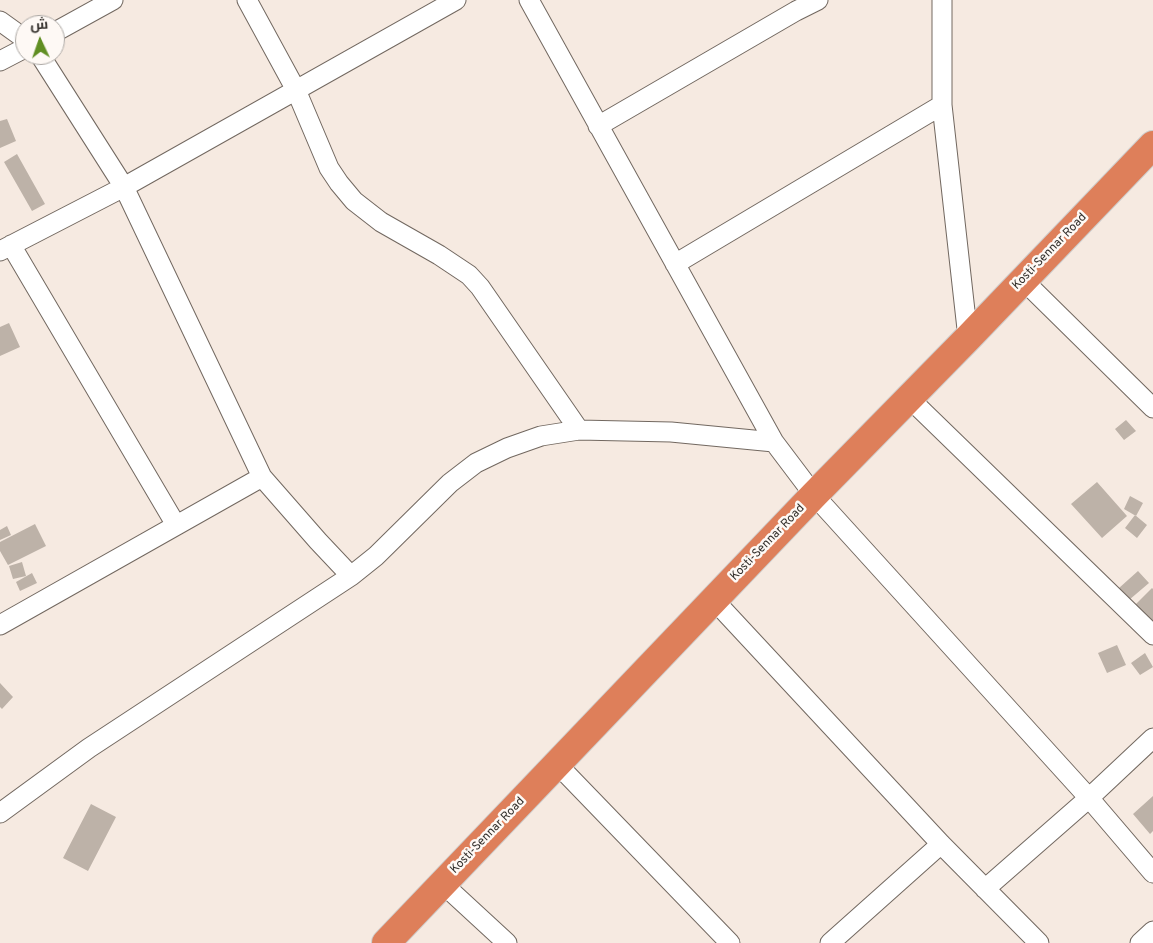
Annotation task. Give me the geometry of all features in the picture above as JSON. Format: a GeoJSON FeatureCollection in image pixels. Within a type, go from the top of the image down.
{"type":"FeatureCollection","features":[{"type":"Feature","properties":{"kind":"highway","name":"Kosti-Sennar Road"},"geometry":{"type":"LineString","coordinates":[[386,943],[814,494],[968,338],[1153,145]]}},
{"type":"Feature","properties":{"kind":"street"},"geometry":{"type":"LineString","coordinates":[[65,26],[113,0]]}},
{"type":"Feature","properties":{"kind":"street"},"geometry":{"type":"LineString","coordinates":[[246,0],[296,90],[328,168],[354,201],[381,222],[439,255],[469,275],[480,287],[579,430]]}},
{"type":"Feature","properties":{"kind":"street"},"geometry":{"type":"LineString","coordinates":[[176,525],[5,248],[124,186],[456,0]]}},
{"type":"Feature","properties":{"kind":"street"},"geometry":{"type":"LineString","coordinates":[[529,0],[774,442],[814,494],[1089,798],[1153,873]]}},
{"type":"Feature","properties":{"kind":"street"},"geometry":{"type":"LineString","coordinates":[[598,126],[796,5],[818,0]]}},
{"type":"Feature","properties":{"kind":"street"},"geometry":{"type":"LineString","coordinates":[[942,0],[942,105],[968,338]]}},
{"type":"Feature","properties":{"kind":"street"},"geometry":{"type":"LineString","coordinates":[[0,21],[15,32]]}},
{"type":"Feature","properties":{"kind":"street"},"geometry":{"type":"LineString","coordinates":[[0,61],[15,53]]}},
{"type":"Feature","properties":{"kind":"street"},"geometry":{"type":"LineString","coordinates":[[46,65],[124,186],[262,477],[351,576]]}},
{"type":"Feature","properties":{"kind":"street"},"geometry":{"type":"LineString","coordinates":[[675,264],[942,105]]}},
{"type":"Feature","properties":{"kind":"street"},"geometry":{"type":"LineString","coordinates":[[1023,280],[1153,408]]}},
{"type":"Feature","properties":{"kind":"street"},"geometry":{"type":"LineString","coordinates":[[909,398],[1153,635]]}},
{"type":"Feature","properties":{"kind":"street"},"geometry":{"type":"LineString","coordinates":[[0,813],[89,748],[351,576],[376,556],[450,483],[476,463],[506,448],[541,436],[579,430],[671,432],[774,442]]}},
{"type":"Feature","properties":{"kind":"street"},"geometry":{"type":"LineString","coordinates":[[0,625],[262,477]]}},
{"type":"Feature","properties":{"kind":"street"},"geometry":{"type":"LineString","coordinates":[[714,600],[941,844],[1040,943]]}},
{"type":"Feature","properties":{"kind":"street"},"geometry":{"type":"LineString","coordinates":[[985,889],[1089,798],[1153,738]]}},
{"type":"Feature","properties":{"kind":"street"},"geometry":{"type":"LineString","coordinates":[[557,764],[730,943]]}},
{"type":"Feature","properties":{"kind":"street"},"geometry":{"type":"LineString","coordinates":[[830,943],[941,844]]}},
{"type":"Feature","properties":{"kind":"street"},"geometry":{"type":"LineString","coordinates":[[443,884],[507,943]]}},
{"type":"Feature","properties":{"kind":"street"},"geometry":{"type":"LineString","coordinates":[[1140,943],[1153,931]]}},
{"type":"Feature","properties":{"kind":"building"},"geometry":{"type":"Polygon","coordinates":[[[7,119],[16,141],[0,148],[0,121],[7,119]]]}},
{"type":"Feature","properties":{"kind":"building"},"geometry":{"type":"Polygon","coordinates":[[[17,154],[45,204],[32,211],[4,162],[17,154]]]}},
{"type":"Feature","properties":{"kind":"building"},"geometry":{"type":"Polygon","coordinates":[[[9,323],[20,347],[0,356],[0,327],[9,323]]]}},
{"type":"Feature","properties":{"kind":"building"},"geometry":{"type":"Polygon","coordinates":[[[1126,420],[1136,431],[1124,440],[1115,429],[1126,420]]]}},
{"type":"Feature","properties":{"kind":"building"},"geometry":{"type":"Polygon","coordinates":[[[1097,482],[1127,516],[1102,538],[1071,504],[1097,482]]]}},
{"type":"Feature","properties":{"kind":"building"},"geometry":{"type":"Polygon","coordinates":[[[1130,496],[1143,503],[1136,516],[1124,509],[1130,496]]]}},
{"type":"Feature","properties":{"kind":"building"},"geometry":{"type":"Polygon","coordinates":[[[1135,515],[1147,525],[1137,538],[1125,528],[1135,515]]]}},
{"type":"Feature","properties":{"kind":"building"},"geometry":{"type":"Polygon","coordinates":[[[35,524],[46,546],[8,565],[0,551],[0,542],[35,524]]]}},
{"type":"Feature","properties":{"kind":"building"},"geometry":{"type":"Polygon","coordinates":[[[7,526],[11,535],[0,540],[0,530],[7,526]]]}},
{"type":"Feature","properties":{"kind":"building"},"geometry":{"type":"Polygon","coordinates":[[[22,562],[26,576],[13,579],[9,566],[22,562]]]}},
{"type":"Feature","properties":{"kind":"building"},"geometry":{"type":"Polygon","coordinates":[[[1138,571],[1149,583],[1129,600],[1119,588],[1138,571]]]}},
{"type":"Feature","properties":{"kind":"building"},"geometry":{"type":"Polygon","coordinates":[[[32,573],[37,583],[20,591],[16,582],[32,573]]]}},
{"type":"Feature","properties":{"kind":"building"},"geometry":{"type":"Polygon","coordinates":[[[1153,589],[1153,628],[1133,607],[1153,589]]]}},
{"type":"Feature","properties":{"kind":"building"},"geometry":{"type":"Polygon","coordinates":[[[1117,645],[1126,665],[1107,673],[1098,653],[1117,645]]]}},
{"type":"Feature","properties":{"kind":"building"},"geometry":{"type":"Polygon","coordinates":[[[1145,653],[1153,667],[1140,675],[1131,663],[1145,653]]]}},
{"type":"Feature","properties":{"kind":"building"},"geometry":{"type":"Polygon","coordinates":[[[0,683],[13,697],[2,709],[0,707],[0,683]]]}},
{"type":"Feature","properties":{"kind":"building"},"geometry":{"type":"Polygon","coordinates":[[[1153,796],[1153,831],[1150,834],[1133,814],[1153,796]]]}},
{"type":"Feature","properties":{"kind":"building"},"geometry":{"type":"Polygon","coordinates":[[[91,804],[116,817],[88,871],[63,858],[91,804]]]}}]}
